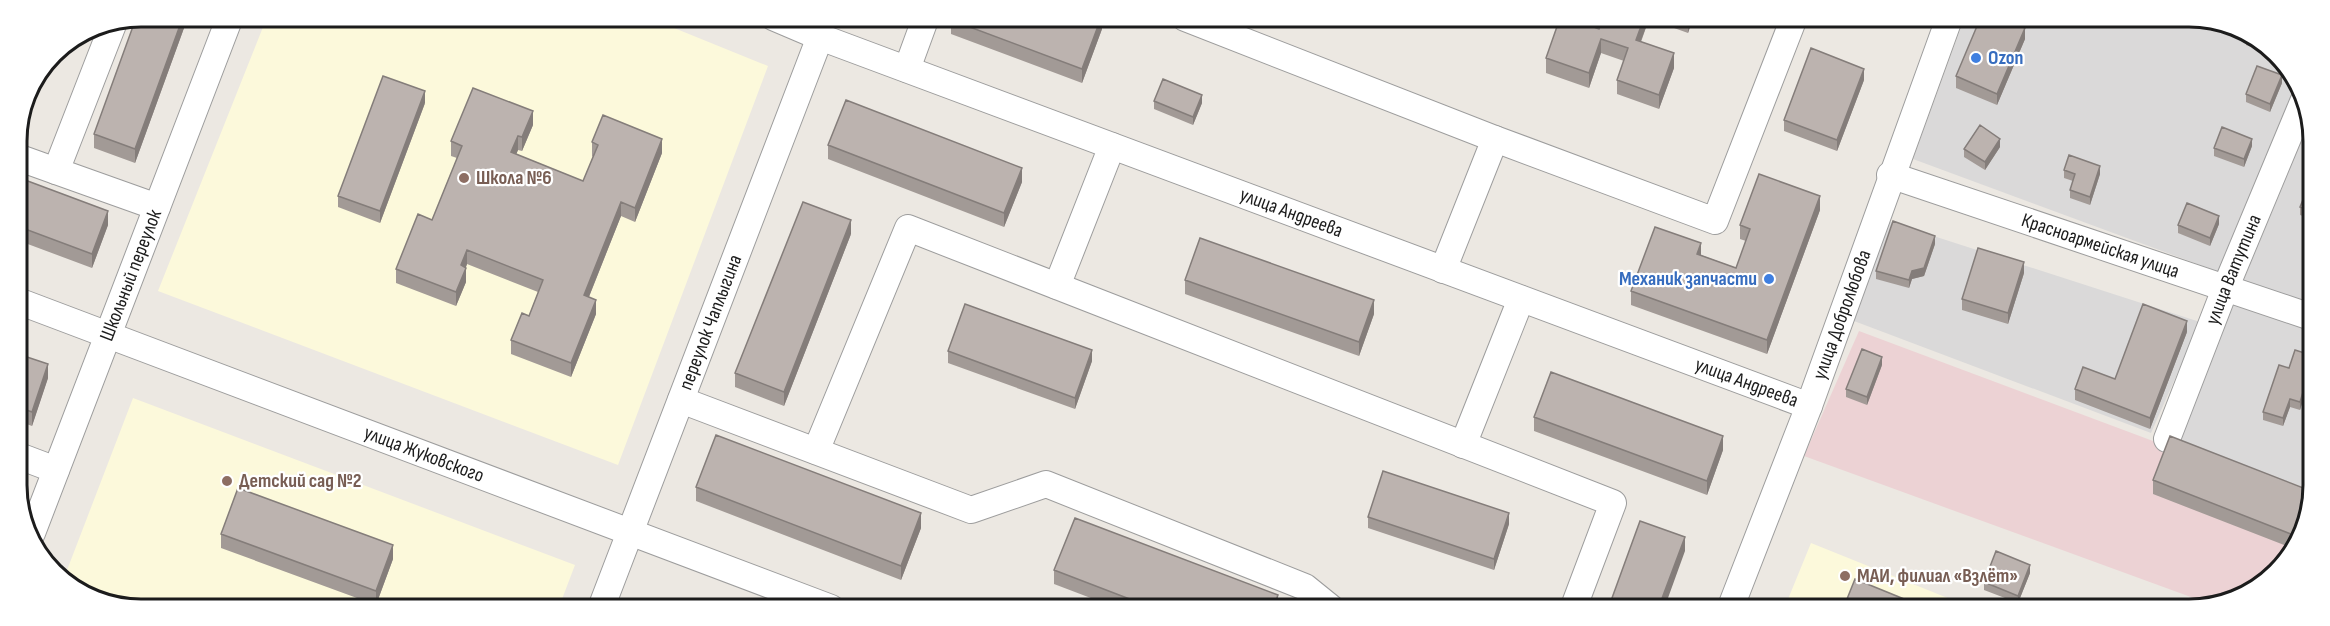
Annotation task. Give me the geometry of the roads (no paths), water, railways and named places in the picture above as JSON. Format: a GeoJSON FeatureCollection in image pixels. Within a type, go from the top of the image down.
{"type":"FeatureCollection","features":[{"type":"Feature","properties":{"kind":"street","name":"Школьный переулок"},"geometry":{"type":"LineString","coordinates":[[35,525],[226,27]]}},
{"type":"Feature","properties":{"kind":"street","name":"улица Андреева"},"geometry":{"type":"LineString","coordinates":[[796,27],[1809,406]]}},
{"type":"Feature","properties":{"kind":"street"},"geometry":{"type":"LineString","coordinates":[[907,69],[922,27]]}},
{"type":"Feature","properties":{"kind":"street"},"geometry":{"type":"LineString","coordinates":[[1208,27],[1495,139],[1715,221],[1790,27]]}},
{"type":"Feature","properties":{"kind":"street","name":"улица Добролюбова"},"geometry":{"type":"LineString","coordinates":[[1734,599],[1809,406],[1890,176],[1946,27]]}},
{"type":"Feature","properties":{"kind":"street"},"geometry":{"type":"LineString","coordinates":[[56,171],[110,31]]}},
{"type":"Feature","properties":{"kind":"street","name":"переулок Чаплыгина"},"geometry":{"type":"LineString","coordinates":[[604,599],[820,37]]}},
{"type":"Feature","properties":{"kind":"street","name":"улица Ватутина"},"geometry":{"type":"LineString","coordinates":[[2167,439],[2225,289],[2299,112]]}},
{"type":"Feature","properties":{"kind":"street"},"geometry":{"type":"LineString","coordinates":[[1443,270],[1495,139]]}},
{"type":"Feature","properties":{"kind":"street"},"geometry":{"type":"LineString","coordinates":[[1057,286],[1112,146]]}},
{"type":"Feature","properties":{"kind":"street"},"geometry":{"type":"LineString","coordinates":[[27,161],[157,207]]}},
{"type":"Feature","properties":{"kind":"street","name":"Красноармейская улица"},"geometry":{"type":"LineString","coordinates":[[1890,176],[2303,314]]}},
{"type":"Feature","properties":{"kind":"street"},"geometry":{"type":"LineString","coordinates":[[816,451],[908,228],[1613,503],[1576,599]]}},
{"type":"Feature","properties":{"kind":"street"},"geometry":{"type":"LineString","coordinates":[[1463,445],[1521,299]]}},
{"type":"Feature","properties":{"kind":"street","name":"улица Жуковского"},"geometry":{"type":"LineString","coordinates":[[27,304],[808,599]]}},
{"type":"Feature","properties":{"kind":"street"},"geometry":{"type":"LineString","coordinates":[[681,400],[971,510],[1046,484],[1305,586],[1320,599]]}},
{"type":"Feature","properties":{"kind":"street"},"geometry":{"type":"LineString","coordinates":[[27,459],[56,470]]}},
{"type":"Feature","properties":{"kind":"place","name":"Ozon"},"geometry":{"type":"Point","coordinates":[1976,58]}},
{"type":"Feature","properties":{"kind":"place","name":"Школа №6"},"geometry":{"type":"Point","coordinates":[464,178]}},
{"type":"Feature","properties":{"kind":"place","name":"Механик запчасти"},"geometry":{"type":"Point","coordinates":[1769,279]}},
{"type":"Feature","properties":{"kind":"place","name":"Детский сад №2"},"geometry":{"type":"Point","coordinates":[227,481]}},
{"type":"Feature","properties":{"kind":"place","name":"МАИ, филиал «Взлёт»"},"geometry":{"type":"Point","coordinates":[1845,576]}}]}
